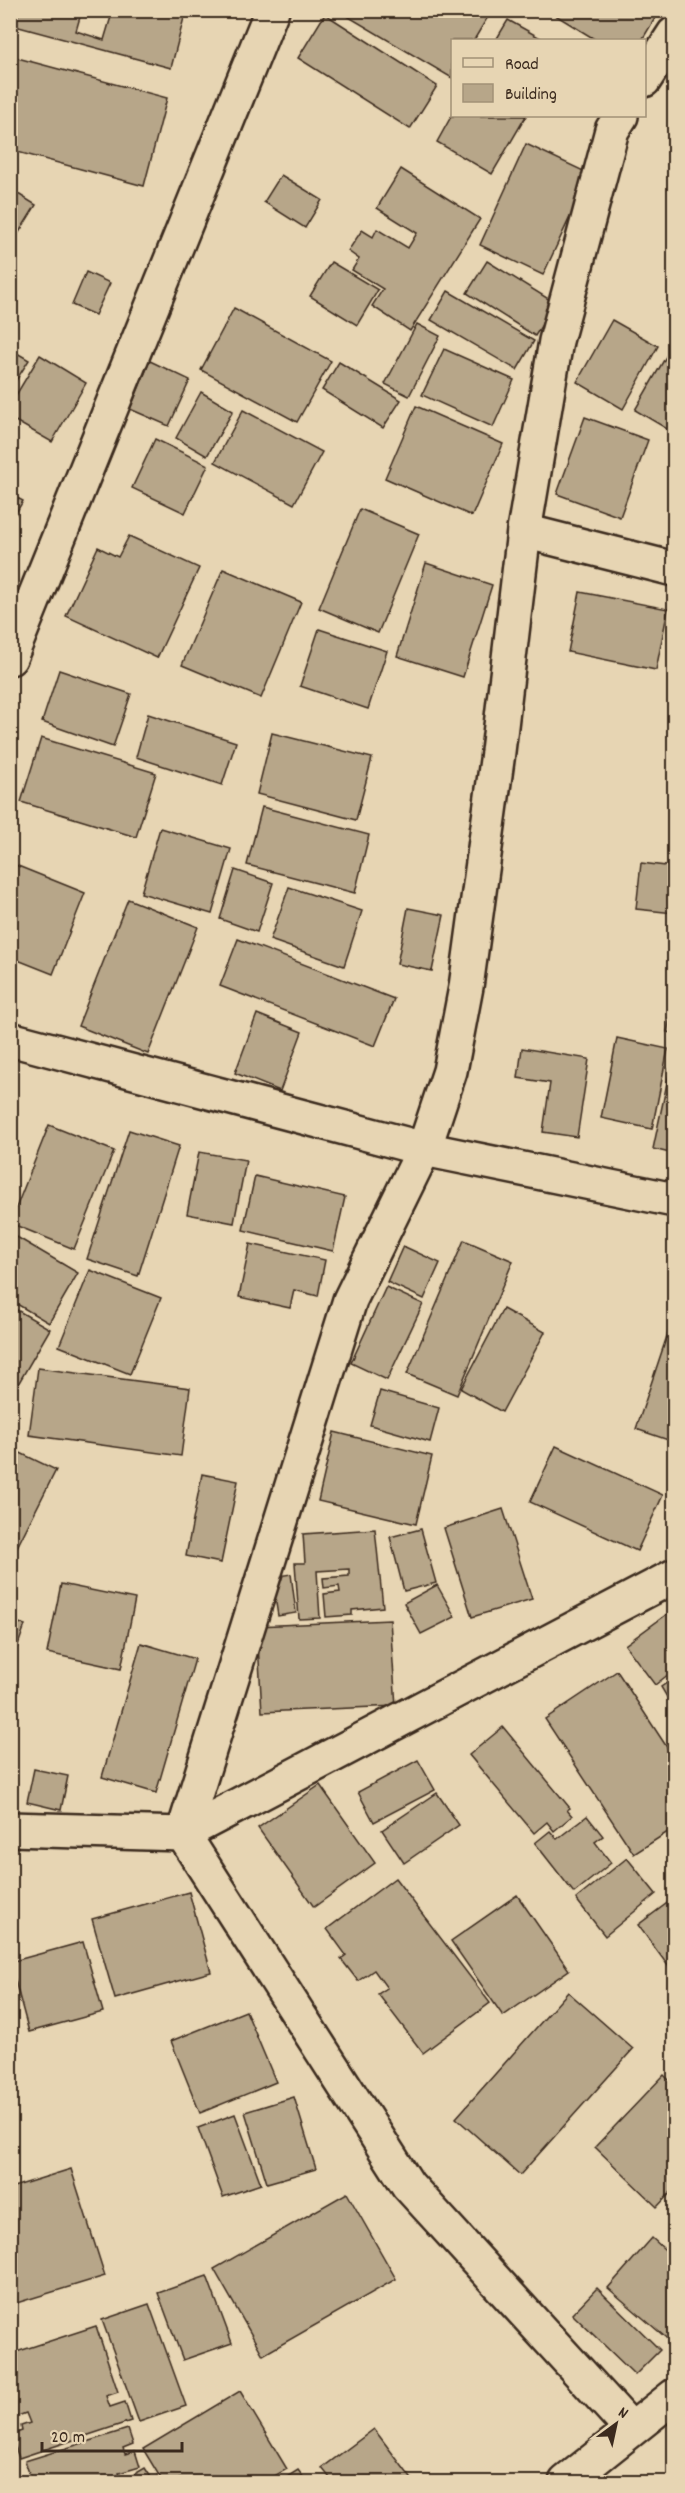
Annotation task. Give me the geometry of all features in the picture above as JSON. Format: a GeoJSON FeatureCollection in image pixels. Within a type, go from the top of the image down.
{"type":"FeatureCollection","features":[{"type":"Feature","properties":{"kind":"street"},"geometry":{"type":"LineString","coordinates":[[10,658],[272,10]]}},
{"type":"Feature","properties":{"kind":"street"},"geometry":{"type":"LineString","coordinates":[[646,78],[675,34]]}},
{"type":"Feature","properties":{"kind":"street"},"geometry":{"type":"LineString","coordinates":[[183,1834],[350,1300],[424,1149],[450,1071],[466,987],[497,760],[524,531],[556,341],[612,130],[620,117]]}},
{"type":"Feature","properties":{"kind":"street"},"geometry":{"type":"LineString","coordinates":[[524,531],[675,569]]}},
{"type":"Feature","properties":{"kind":"street"},"geometry":{"type":"LineString","coordinates":[[10,1039],[424,1149],[675,1200]]}},
{"type":"Feature","properties":{"kind":"street"},"geometry":{"type":"LineString","coordinates":[[10,1829],[183,1834],[675,1576]]}},
{"type":"Feature","properties":{"kind":"street"},"geometry":{"type":"LineString","coordinates":[[183,1834],[408,2185],[631,2429]]}},
{"type":"Feature","properties":{"kind":"street"},"geometry":{"type":"LineString","coordinates":[[566,2482],[675,2396]]}},
{"type":"Feature","properties":{"kind":"building"},"geometry":{"type":"Polygon","coordinates":[[[19,10],[82,10],[76,31],[104,40],[113,10],[186,10],[171,68],[15,26],[19,10]]]}},
{"type":"Feature","properties":{"kind":"building"},"geometry":{"type":"Polygon","coordinates":[[[337,10],[492,10],[475,39],[451,39],[451,77],[337,10]]]}},
{"type":"Feature","properties":{"kind":"building"},"geometry":{"type":"Polygon","coordinates":[[[547,10],[660,10],[643,39],[594,39],[547,10]]]}},
{"type":"Feature","properties":{"kind":"building"},"geometry":{"type":"Polygon","coordinates":[[[325,14],[437,86],[410,129],[298,58],[325,14]]]}},
{"type":"Feature","properties":{"kind":"building"},"geometry":{"type":"Polygon","coordinates":[[[508,20],[542,39],[497,39],[508,20]]]}},
{"type":"Feature","properties":{"kind":"building"},"geometry":{"type":"Polygon","coordinates":[[[10,56],[167,98],[144,186],[10,150],[10,56]]]}},
{"type":"Feature","properties":{"kind":"building"},"geometry":{"type":"Polygon","coordinates":[[[451,117],[525,117],[492,174],[437,142],[451,117]]]}},
{"type":"Feature","properties":{"kind":"building"},"geometry":{"type":"Polygon","coordinates":[[[526,144],[590,174],[543,275],[480,245],[526,144]]]}},
{"type":"Feature","properties":{"kind":"building"},"geometry":{"type":"Polygon","coordinates":[[[401,169],[480,219],[410,331],[372,306],[383,289],[352,270],[359,259],[348,251],[362,230],[373,237],[377,229],[408,248],[417,233],[377,208],[401,169]]]}},
{"type":"Feature","properties":{"kind":"building"},"geometry":{"type":"Polygon","coordinates":[[[281,175],[322,200],[305,228],[264,202],[281,175]]]}},
{"type":"Feature","properties":{"kind":"building"},"geometry":{"type":"Polygon","coordinates":[[[10,189],[36,205],[10,247],[10,189]]]}},
{"type":"Feature","properties":{"kind":"building"},"geometry":{"type":"Polygon","coordinates":[[[487,261],[555,303],[535,336],[467,293],[487,261]]]}},
{"type":"Feature","properties":{"kind":"building"},"geometry":{"type":"Polygon","coordinates":[[[331,262],[378,290],[357,325],[310,296],[331,262]]]}},
{"type":"Feature","properties":{"kind":"building"},"geometry":{"type":"Polygon","coordinates":[[[86,272],[110,283],[95,315],[72,305],[86,272]]]}},
{"type":"Feature","properties":{"kind":"building"},"geometry":{"type":"Polygon","coordinates":[[[448,291],[534,341],[517,370],[431,320],[448,291]]]}},
{"type":"Feature","properties":{"kind":"building"},"geometry":{"type":"Polygon","coordinates":[[[234,308],[331,361],[297,422],[201,370],[234,308]]]}},
{"type":"Feature","properties":{"kind":"building"},"geometry":{"type":"Polygon","coordinates":[[[612,320],[658,346],[623,409],[577,382],[612,320]]]}},
{"type":"Feature","properties":{"kind":"building"},"geometry":{"type":"Polygon","coordinates":[[[417,324],[440,336],[409,396],[385,384],[417,324]]]}},
{"type":"Feature","properties":{"kind":"building"},"geometry":{"type":"Polygon","coordinates":[[[674,332],[674,349],[667,345],[674,332]]]}},
{"type":"Feature","properties":{"kind":"building"},"geometry":{"type":"Polygon","coordinates":[[[10,349],[29,360],[10,390],[10,349]]]}},
{"type":"Feature","properties":{"kind":"building"},"geometry":{"type":"Polygon","coordinates":[[[444,349],[514,380],[493,427],[422,395],[444,349]]]}},
{"type":"Feature","properties":{"kind":"building"},"geometry":{"type":"Polygon","coordinates":[[[668,353],[674,356],[674,433],[635,410],[668,353]]]}},
{"type":"Feature","properties":{"kind":"building"},"geometry":{"type":"Polygon","coordinates":[[[40,355],[86,383],[52,442],[10,418],[10,405],[40,355]]]}},
{"type":"Feature","properties":{"kind":"building"},"geometry":{"type":"Polygon","coordinates":[[[150,361],[190,380],[169,426],[130,409],[150,361]]]}},
{"type":"Feature","properties":{"kind":"building"},"geometry":{"type":"Polygon","coordinates":[[[339,362],[401,400],[383,428],[322,390],[339,362]]]}},
{"type":"Feature","properties":{"kind":"building"},"geometry":{"type":"Polygon","coordinates":[[[201,392],[233,411],[207,456],[176,438],[201,392]]]}},
{"type":"Feature","properties":{"kind":"building"},"geometry":{"type":"Polygon","coordinates":[[[416,406],[503,444],[472,516],[385,478],[416,406]]]}},
{"type":"Feature","properties":{"kind":"building"},"geometry":{"type":"Polygon","coordinates":[[[243,410],[322,452],[294,504],[215,462],[243,410]]]}},
{"type":"Feature","properties":{"kind":"building"},"geometry":{"type":"Polygon","coordinates":[[[585,417],[648,440],[620,517],[557,494],[585,417]]]}},
{"type":"Feature","properties":{"kind":"building"},"geometry":{"type":"Polygon","coordinates":[[[155,439],[208,465],[185,513],[132,488],[155,439]]]}},
{"type":"Feature","properties":{"kind":"building"},"geometry":{"type":"Polygon","coordinates":[[[10,494],[23,501],[10,523],[10,494]]]}},
{"type":"Feature","properties":{"kind":"building"},"geometry":{"type":"Polygon","coordinates":[[[360,509],[419,534],[378,633],[319,608],[360,509]]]}},
{"type":"Feature","properties":{"kind":"building"},"geometry":{"type":"Polygon","coordinates":[[[129,536],[199,568],[157,658],[66,616],[98,547],[118,557],[129,536]]]}},
{"type":"Feature","properties":{"kind":"building"},"geometry":{"type":"Polygon","coordinates":[[[426,563],[492,585],[463,677],[397,656],[426,563]]]}},
{"type":"Feature","properties":{"kind":"building"},"geometry":{"type":"Polygon","coordinates":[[[223,569],[301,602],[261,698],[182,665],[223,569]]]}},
{"type":"Feature","properties":{"kind":"building"},"geometry":{"type":"Polygon","coordinates":[[[580,592],[668,609],[656,670],[568,652],[580,592]]]}},
{"type":"Feature","properties":{"kind":"building"},"geometry":{"type":"Polygon","coordinates":[[[319,629],[387,651],[368,709],[300,686],[319,629]]]}},
{"type":"Feature","properties":{"kind":"building"},"geometry":{"type":"Polygon","coordinates":[[[59,670],[131,694],[113,747],[42,722],[59,670]]]}},
{"type":"Feature","properties":{"kind":"building"},"geometry":{"type":"Polygon","coordinates":[[[148,714],[236,742],[222,785],[136,757],[148,714]]]}},
{"type":"Feature","properties":{"kind":"building"},"geometry":{"type":"Polygon","coordinates":[[[272,733],[372,758],[356,820],[257,794],[272,733]]]}},
{"type":"Feature","properties":{"kind":"building"},"geometry":{"type":"Polygon","coordinates":[[[41,738],[156,773],[136,837],[21,802],[41,738]]]}},
{"type":"Feature","properties":{"kind":"building"},"geometry":{"type":"Polygon","coordinates":[[[262,807],[369,835],[355,893],[247,865],[262,807]]]}},
{"type":"Feature","properties":{"kind":"building"},"geometry":{"type":"Polygon","coordinates":[[[160,828],[231,849],[212,914],[141,893],[160,828]]]}},
{"type":"Feature","properties":{"kind":"building"},"geometry":{"type":"Polygon","coordinates":[[[641,863],[674,867],[674,913],[636,909],[641,863]]]}},
{"type":"Feature","properties":{"kind":"building"},"geometry":{"type":"Polygon","coordinates":[[[13,864],[85,893],[53,974],[10,957],[10,871],[13,864]]]}},
{"type":"Feature","properties":{"kind":"building"},"geometry":{"type":"Polygon","coordinates":[[[235,870],[273,883],[257,932],[220,919],[235,870]]]}},
{"type":"Feature","properties":{"kind":"building"},"geometry":{"type":"Polygon","coordinates":[[[289,887],[362,911],[344,966],[270,940],[289,887]]]}},
{"type":"Feature","properties":{"kind":"building"},"geometry":{"type":"Polygon","coordinates":[[[128,899],[198,927],[148,1054],[78,1026],[128,899]]]}},
{"type":"Feature","properties":{"kind":"building"},"geometry":{"type":"Polygon","coordinates":[[[408,908],[444,915],[432,971],[397,964],[408,908]]]}},
{"type":"Feature","properties":{"kind":"building"},"geometry":{"type":"Polygon","coordinates":[[[238,939],[394,999],[375,1046],[220,986],[238,939]]]}},
{"type":"Feature","properties":{"kind":"building"},"geometry":{"type":"Polygon","coordinates":[[[674,996],[674,1034],[667,1032],[674,996]]]}},
{"type":"Feature","properties":{"kind":"building"},"geometry":{"type":"Polygon","coordinates":[[[257,1014],[302,1032],[280,1091],[235,1073],[257,1014]]]}},
{"type":"Feature","properties":{"kind":"building"},"geometry":{"type":"Polygon","coordinates":[[[617,1038],[668,1049],[652,1129],[601,1118],[617,1038]]]}},
{"type":"Feature","properties":{"kind":"building"},"geometry":{"type":"Polygon","coordinates":[[[522,1048],[589,1059],[577,1137],[543,1132],[550,1083],[518,1078],[522,1048]]]}},
{"type":"Feature","properties":{"kind":"building"},"geometry":{"type":"Polygon","coordinates":[[[670,1069],[674,1070],[674,1154],[653,1149],[670,1069]]]}},
{"type":"Feature","properties":{"kind":"building"},"geometry":{"type":"Polygon","coordinates":[[[49,1125],[114,1151],[74,1249],[10,1223],[49,1125]]]}},
{"type":"Feature","properties":{"kind":"building"},"geometry":{"type":"Polygon","coordinates":[[[129,1130],[179,1146],[138,1276],[87,1259],[129,1130]]]}},
{"type":"Feature","properties":{"kind":"building"},"geometry":{"type":"Polygon","coordinates":[[[199,1152],[246,1160],[234,1223],[187,1214],[199,1152]]]}},
{"type":"Feature","properties":{"kind":"building"},"geometry":{"type":"Polygon","coordinates":[[[255,1176],[345,1197],[333,1251],[243,1230],[255,1176]]]}},
{"type":"Feature","properties":{"kind":"building"},"geometry":{"type":"Polygon","coordinates":[[[15,1236],[78,1273],[49,1323],[10,1300],[10,1243],[15,1236]]]}},
{"type":"Feature","properties":{"kind":"building"},"geometry":{"type":"Polygon","coordinates":[[[464,1240],[513,1261],[457,1395],[407,1374],[464,1240]]]}},
{"type":"Feature","properties":{"kind":"building"},"geometry":{"type":"Polygon","coordinates":[[[250,1244],[325,1260],[318,1296],[294,1290],[290,1308],[239,1297],[250,1244]]]}},
{"type":"Feature","properties":{"kind":"building"},"geometry":{"type":"Polygon","coordinates":[[[403,1246],[440,1263],[424,1299],[387,1282],[403,1246]]]}},
{"type":"Feature","properties":{"kind":"building"},"geometry":{"type":"Polygon","coordinates":[[[90,1270],[161,1298],[130,1374],[59,1346],[90,1270]]]}},
{"type":"Feature","properties":{"kind":"building"},"geometry":{"type":"Polygon","coordinates":[[[386,1287],[423,1304],[387,1380],[351,1363],[386,1287]]]}},
{"type":"Feature","properties":{"kind":"building"},"geometry":{"type":"Polygon","coordinates":[[[10,1306],[50,1329],[10,1398],[10,1306]]]}},
{"type":"Feature","properties":{"kind":"building"},"geometry":{"type":"Polygon","coordinates":[[[503,1309],[545,1332],[502,1412],[461,1389],[503,1309]]]}},
{"type":"Feature","properties":{"kind":"building"},"geometry":{"type":"Polygon","coordinates":[[[674,1315],[674,1442],[636,1429],[674,1315]]]}},
{"type":"Feature","properties":{"kind":"building"},"geometry":{"type":"Polygon","coordinates":[[[38,1368],[190,1388],[181,1456],[29,1435],[38,1368]]]}},
{"type":"Feature","properties":{"kind":"building"},"geometry":{"type":"Polygon","coordinates":[[[380,1391],[439,1408],[430,1442],[370,1425],[380,1391]]]}},
{"type":"Feature","properties":{"kind":"building"},"geometry":{"type":"Polygon","coordinates":[[[334,1432],[432,1456],[416,1524],[318,1501],[334,1432]]]}},
{"type":"Feature","properties":{"kind":"building"},"geometry":{"type":"Polygon","coordinates":[[[556,1446],[663,1495],[637,1551],[530,1502],[556,1446]]]}},
{"type":"Feature","properties":{"kind":"building"},"geometry":{"type":"Polygon","coordinates":[[[10,1448],[56,1470],[10,1561],[10,1448]]]}},
{"type":"Feature","properties":{"kind":"building"},"geometry":{"type":"Polygon","coordinates":[[[202,1474],[238,1481],[221,1563],[186,1556],[202,1474]]]}},
{"type":"Feature","properties":{"kind":"building"},"geometry":{"type":"Polygon","coordinates":[[[503,1509],[532,1599],[472,1617],[444,1528],[503,1509]]]}},
{"type":"Feature","properties":{"kind":"building"},"geometry":{"type":"Polygon","coordinates":[[[375,1529],[383,1607],[352,1610],[352,1615],[326,1617],[324,1594],[340,1592],[339,1586],[324,1588],[323,1578],[349,1576],[349,1569],[317,1571],[320,1618],[299,1619],[295,1563],[305,1563],[303,1534],[375,1529]]]}},
{"type":"Feature","properties":{"kind":"building"},"geometry":{"type":"Polygon","coordinates":[[[421,1529],[436,1583],[404,1591],[390,1537],[421,1529]]]}},
{"type":"Feature","properties":{"kind":"building"},"geometry":{"type":"Polygon","coordinates":[[[291,1574],[296,1613],[278,1616],[272,1577],[291,1574]]]}},
{"type":"Feature","properties":{"kind":"building"},"geometry":{"type":"Polygon","coordinates":[[[61,1584],[135,1599],[121,1669],[47,1653],[61,1584]]]}},
{"type":"Feature","properties":{"kind":"building"},"geometry":{"type":"Polygon","coordinates":[[[437,1585],[455,1617],[421,1634],[404,1603],[437,1585]]]}},
{"type":"Feature","properties":{"kind":"building"},"geometry":{"type":"Polygon","coordinates":[[[674,1609],[674,1670],[655,1685],[625,1645],[674,1609]]]}},
{"type":"Feature","properties":{"kind":"building"},"geometry":{"type":"Polygon","coordinates":[[[10,1620],[25,1625],[10,1668],[10,1620]]]}},
{"type":"Feature","properties":{"kind":"building"},"geometry":{"type":"Polygon","coordinates":[[[390,1620],[396,1706],[262,1712],[257,1626],[390,1620]]]}},
{"type":"Feature","properties":{"kind":"building"},"geometry":{"type":"Polygon","coordinates":[[[141,1643],[195,1659],[156,1793],[102,1777],[141,1643]]]}},
{"type":"Feature","properties":{"kind":"building"},"geometry":{"type":"Polygon","coordinates":[[[617,1671],[674,1758],[674,1828],[634,1854],[545,1719],[617,1671]]]}},
{"type":"Feature","properties":{"kind":"building"},"geometry":{"type":"Polygon","coordinates":[[[674,1678],[674,1709],[661,1687],[674,1678]]]}},
{"type":"Feature","properties":{"kind":"building"},"geometry":{"type":"Polygon","coordinates":[[[503,1727],[570,1808],[567,1810],[572,1816],[554,1831],[547,1822],[534,1833],[469,1755],[503,1727]]]}},
{"type":"Feature","properties":{"kind":"building"},"geometry":{"type":"Polygon","coordinates":[[[418,1760],[435,1790],[374,1822],[358,1792],[418,1760]]]}},
{"type":"Feature","properties":{"kind":"building"},"geometry":{"type":"Polygon","coordinates":[[[34,1769],[68,1776],[61,1810],[27,1802],[34,1769]]]}},
{"type":"Feature","properties":{"kind":"building"},"geometry":{"type":"Polygon","coordinates":[[[320,1785],[375,1863],[314,1907],[258,1828],[320,1785]]]}},
{"type":"Feature","properties":{"kind":"building"},"geometry":{"type":"Polygon","coordinates":[[[437,1793],[459,1825],[404,1863],[382,1830],[437,1793]]]}},
{"type":"Feature","properties":{"kind":"building"},"geometry":{"type":"Polygon","coordinates":[[[587,1816],[603,1836],[595,1842],[611,1863],[574,1893],[535,1843],[550,1831],[557,1839],[587,1816]]]}},
{"type":"Feature","properties":{"kind":"building"},"geometry":{"type":"Polygon","coordinates":[[[627,1858],[656,1894],[605,1936],[576,1899],[627,1858]]]}},
{"type":"Feature","properties":{"kind":"building"},"geometry":{"type":"Polygon","coordinates":[[[395,1878],[490,2003],[423,2053],[378,1994],[387,1988],[374,1970],[358,1981],[341,1959],[346,1955],[327,1929],[395,1878]]]}},
{"type":"Feature","properties":{"kind":"building"},"geometry":{"type":"Polygon","coordinates":[[[189,1892],[211,1972],[115,1999],[92,1919],[189,1892]]]}},
{"type":"Feature","properties":{"kind":"building"},"geometry":{"type":"Polygon","coordinates":[[[517,1895],[569,1970],[503,2016],[451,1941],[517,1895]]]}},
{"type":"Feature","properties":{"kind":"building"},"geometry":{"type":"Polygon","coordinates":[[[674,1898],[674,1974],[638,1925],[674,1898]]]}},
{"type":"Feature","properties":{"kind":"building"},"geometry":{"type":"Polygon","coordinates":[[[83,1942],[103,2012],[29,2032],[10,1962],[83,1942]]]}},
{"type":"Feature","properties":{"kind":"building"},"geometry":{"type":"Polygon","coordinates":[[[568,1992],[633,2049],[520,2175],[456,2118],[568,1992]]]}},
{"type":"Feature","properties":{"kind":"building"},"geometry":{"type":"Polygon","coordinates":[[[246,2011],[276,2082],[200,2113],[171,2041],[246,2011]]]}},
{"type":"Feature","properties":{"kind":"building"},"geometry":{"type":"Polygon","coordinates":[[[664,2075],[674,2085],[674,2189],[657,2207],[595,2147],[664,2075]]]}},
{"type":"Feature","properties":{"kind":"building"},"geometry":{"type":"Polygon","coordinates":[[[294,2097],[316,2169],[267,2183],[245,2112],[294,2097]]]}},
{"type":"Feature","properties":{"kind":"building"},"geometry":{"type":"Polygon","coordinates":[[[235,2114],[261,2184],[223,2197],[198,2128],[235,2114]]]}},
{"type":"Feature","properties":{"kind":"building"},"geometry":{"type":"Polygon","coordinates":[[[71,2169],[105,2276],[10,2305],[10,2188],[71,2169]]]}},
{"type":"Feature","properties":{"kind":"building"},"geometry":{"type":"Polygon","coordinates":[[[347,2193],[396,2279],[263,2355],[214,2269],[347,2193]]]}},
{"type":"Feature","properties":{"kind":"building"},"geometry":{"type":"Polygon","coordinates":[[[652,2238],[674,2258],[674,2340],[672,2343],[608,2288],[652,2238]]]}},
{"type":"Feature","properties":{"kind":"building"},"geometry":{"type":"Polygon","coordinates":[[[207,2276],[232,2343],[183,2360],[158,2293],[207,2276]]]}},
{"type":"Feature","properties":{"kind":"building"},"geometry":{"type":"Polygon","coordinates":[[[597,2288],[660,2350],[635,2375],[572,2314],[597,2288]]]}},
{"type":"Feature","properties":{"kind":"building"},"geometry":{"type":"Polygon","coordinates":[[[149,2304],[186,2406],[139,2422],[102,2320],[149,2304]]]}},
{"type":"Feature","properties":{"kind":"building"},"geometry":{"type":"Polygon","coordinates":[[[96,2326],[118,2392],[106,2396],[110,2407],[125,2402],[131,2421],[19,2458],[11,2435],[22,2431],[21,2426],[30,2423],[26,2413],[10,2419],[10,2354],[96,2326]]]}},
{"type":"Feature","properties":{"kind":"building"},"geometry":{"type":"Polygon","coordinates":[[[240,2391],[287,2469],[264,2482],[182,2482],[180,2479],[163,2482],[143,2449],[240,2391]]]}},
{"type":"Feature","properties":{"kind":"building"},"geometry":{"type":"Polygon","coordinates":[[[128,2429],[133,2444],[123,2448],[125,2454],[135,2451],[140,2467],[119,2473],[122,2479],[110,2482],[32,2482],[25,2461],[128,2429]]]}},
{"type":"Feature","properties":{"kind":"building"},"geometry":{"type":"Polygon","coordinates":[[[374,2429],[414,2482],[333,2482],[322,2468],[374,2429]]]}},
{"type":"Feature","properties":{"kind":"building"},"geometry":{"type":"Polygon","coordinates":[[[145,2468],[154,2482],[121,2482],[145,2468]]]}},
{"type":"Feature","properties":{"kind":"building"},"geometry":{"type":"Polygon","coordinates":[[[298,2470],[307,2482],[279,2482],[298,2470]]]}}]}
